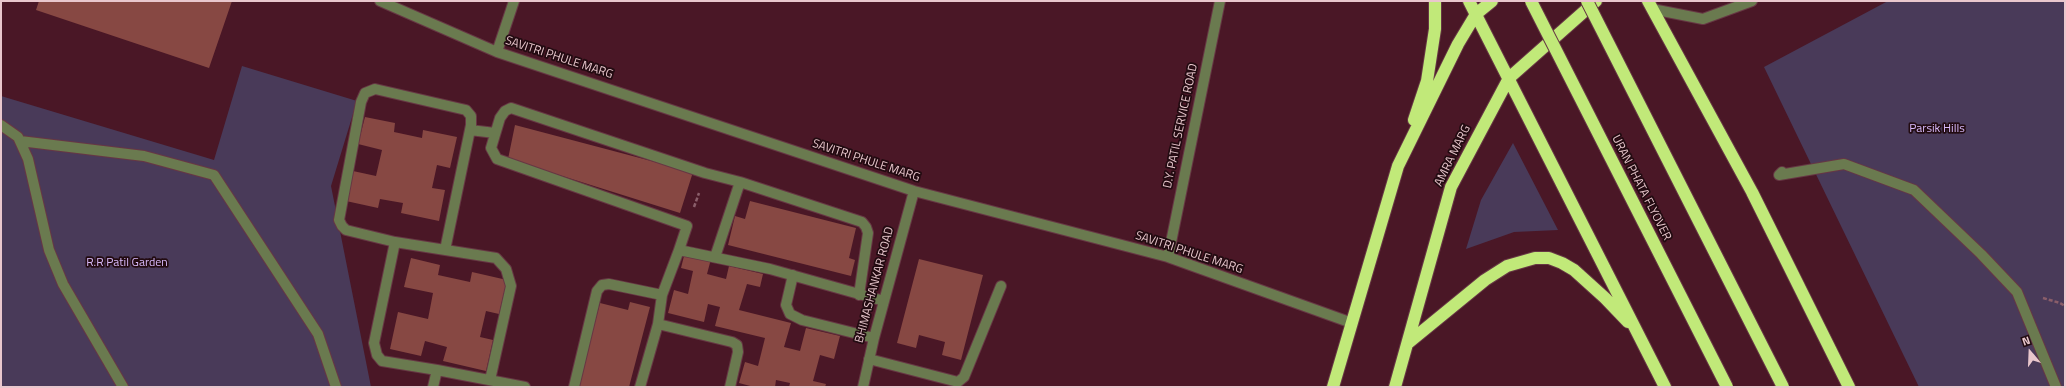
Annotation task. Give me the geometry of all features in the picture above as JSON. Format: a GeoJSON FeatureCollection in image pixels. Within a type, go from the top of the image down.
{"type":"FeatureCollection","features":[{"type":"Feature","properties":{"kind":"highway"},"geometry":{"type":"LineString","coordinates":[[1333,387],[1398,166],[1427,80],[1435,29],[1435,1]]}},
{"type":"Feature","properties":{"kind":"highway"},"geometry":{"type":"LineString","coordinates":[[1469,1],[1665,387]]}},
{"type":"Feature","properties":{"kind":"highway"},"geometry":{"type":"LineString","coordinates":[[1398,166],[1458,44],[1476,14],[1492,1]]}},
{"type":"Feature","properties":{"kind":"highway","name":"URAN PHATA FLYOVER"},"geometry":{"type":"LineString","coordinates":[[1531,1],[1727,387]]}},
{"type":"Feature","properties":{"kind":"highway"},"geometry":{"type":"LineString","coordinates":[[1587,1],[1783,387]]}},
{"type":"Feature","properties":{"kind":"highway","name":"AMRA MARG"},"geometry":{"type":"LineString","coordinates":[[1395,387],[1451,188],[1509,78],[1596,1]]}},
{"type":"Feature","properties":{"kind":"highway"},"geometry":{"type":"LineString","coordinates":[[1650,5],[1752,192],[1849,387]]}},
{"type":"Feature","properties":{"kind":"highway"},"geometry":{"type":"LineString","coordinates":[[1408,343],[1464,295],[1485,280],[1507,266],[1535,258],[1549,258],[1574,270],[1605,298],[1637,332]]}},
{"type":"Feature","properties":{"kind":"street","name":"SAVITRI PHULE MARG"},"geometry":{"type":"LineString","coordinates":[[380,1],[497,52],[914,190],[1168,257],[1352,323]]}},
{"type":"Feature","properties":{"kind":"street"},"geometry":{"type":"LineString","coordinates":[[497,52],[514,1]]}},
{"type":"Feature","properties":{"kind":"street","name":"D.Y. PATIL SERVICE ROAD"},"geometry":{"type":"LineString","coordinates":[[1168,257],[1220,1]]}},
{"type":"Feature","properties":{"kind":"street"},"geometry":{"type":"LineString","coordinates":[[1650,5],[1703,19],[1752,1]]}},
{"type":"Feature","properties":{"kind":"street"},"geometry":{"type":"LineString","coordinates":[[445,250],[470,130],[471,116],[466,110],[375,90],[366,93],[360,102],[339,220],[346,230],[395,242],[445,250],[496,258],[506,269],[511,286],[490,380]]}},
{"type":"Feature","properties":{"kind":"street"},"geometry":{"type":"LineString","coordinates":[[640,387],[658,324],[662,295],[687,226],[497,159],[491,148],[500,118],[505,111],[510,108],[705,173],[740,182],[862,222],[868,233],[859,295]]}},
{"type":"Feature","properties":{"kind":"street"},"geometry":{"type":"LineString","coordinates":[[1,125],[18,137],[28,159],[49,250],[63,284],[123,387]]}},
{"type":"Feature","properties":{"kind":"street"},"geometry":{"type":"LineString","coordinates":[[470,130],[496,133]]}},
{"type":"Feature","properties":{"kind":"street"},"geometry":{"type":"LineString","coordinates":[[20,141],[144,156],[214,175],[318,334],[336,387]]}},
{"type":"Feature","properties":{"kind":"street"},"geometry":{"type":"LineString","coordinates":[[1782,172],[1779,176],[1844,164],[1914,190],[1981,254],[2017,292],[2056,387]]}},
{"type":"Feature","properties":{"kind":"street"},"geometry":{"type":"LineString","coordinates":[[715,257],[740,182]]}},
{"type":"Feature","properties":{"kind":"street","name":"BHIMASHANKAR ROAD"},"geometry":{"type":"LineString","coordinates":[[863,387],[874,338],[914,190]]}},
{"type":"Feature","properties":{"kind":"street"},"geometry":{"type":"LineString","coordinates":[[395,242],[374,343],[377,355],[382,361],[525,387]]}},
{"type":"Feature","properties":{"kind":"street"},"geometry":{"type":"LineString","coordinates":[[679,250],[793,275],[884,301]]}},
{"type":"Feature","properties":{"kind":"street"},"geometry":{"type":"LineString","coordinates":[[793,275],[786,305],[790,314],[802,320],[874,338]]}},
{"type":"Feature","properties":{"kind":"street"},"geometry":{"type":"LineString","coordinates":[[574,387],[597,291],[602,285],[609,284],[662,295]]}},
{"type":"Feature","properties":{"kind":"street"},"geometry":{"type":"LineString","coordinates":[[869,359],[958,382],[964,377],[1001,286]]}},
{"type":"Feature","properties":{"kind":"street"},"geometry":{"type":"LineString","coordinates":[[658,324],[732,342],[737,345],[738,352],[732,387]]}},
{"type":"Feature","properties":{"kind":"street"},"geometry":{"type":"LineString","coordinates":[[433,387],[437,370]]}},
{"type":"Feature","properties":{"kind":"path"},"geometry":{"type":"LineString","coordinates":[[687,226],[705,173]]}},
{"type":"Feature","properties":{"kind":"green space","name":"Parsik Hills"},"geometry":{"type":"Polygon","coordinates":[[[1888,1],[2065,1],[2065,387],[1919,387],[1764,67],[1888,1]]]}},
{"type":"Feature","properties":{"kind":"green space","name":"R.R Patil Garden"},"geometry":{"type":"Polygon","coordinates":[[[242,66],[357,101],[331,186],[371,387],[1,387],[1,96],[214,160],[242,66]]]}},
{"type":"Feature","properties":{"kind":"green space"},"geometry":{"type":"Polygon","coordinates":[[[1513,143],[1558,230],[1514,232],[1466,249],[1481,200],[1513,143]]]}},
{"type":"Feature","properties":{"kind":"building"},"geometry":{"type":"Polygon","coordinates":[[[39,1],[232,1],[209,68],[36,10],[39,1]]]}},
{"type":"Feature","properties":{"kind":"building"},"geometry":{"type":"Polygon","coordinates":[[[365,117],[395,123],[394,132],[422,138],[423,130],[457,137],[450,168],[437,165],[432,188],[445,190],[439,221],[401,213],[403,203],[380,199],[378,208],[346,201],[353,171],[376,176],[382,150],[358,144],[365,117]]]}},
{"type":"Feature","properties":{"kind":"building"},"geometry":{"type":"Polygon","coordinates":[[[515,125],[693,172],[680,213],[508,159],[515,125]]]}},
{"type":"Feature","properties":{"kind":"building"},"geometry":{"type":"Polygon","coordinates":[[[750,201],[856,228],[849,258],[855,260],[851,276],[728,245],[735,216],[745,219],[750,201]]]}},
{"type":"Feature","properties":{"kind":"building"},"geometry":{"type":"Polygon","coordinates":[[[685,252],[711,259],[707,274],[726,279],[729,266],[763,274],[760,287],[747,284],[739,310],[791,323],[784,347],[800,351],[806,328],[840,336],[834,359],[820,355],[813,381],[826,384],[825,387],[789,387],[790,383],[776,380],[775,387],[754,387],[739,383],[745,362],[758,366],[765,338],[715,326],[720,307],[708,304],[704,322],[668,313],[674,290],[688,294],[693,271],[681,268],[685,252]]]}},
{"type":"Feature","properties":{"kind":"building"},"geometry":{"type":"Polygon","coordinates":[[[411,258],[440,265],[438,275],[470,282],[472,272],[507,280],[499,314],[486,311],[480,337],[493,340],[486,371],[443,361],[447,347],[425,341],[421,356],[390,349],[398,312],[428,319],[433,293],[404,287],[411,258]]]}},
{"type":"Feature","properties":{"kind":"building"},"geometry":{"type":"Polygon","coordinates":[[[919,259],[983,275],[961,360],[942,355],[945,342],[919,335],[916,348],[897,343],[919,259]]]}},
{"type":"Feature","properties":{"kind":"building"},"geometry":{"type":"Polygon","coordinates":[[[630,302],[650,307],[629,387],[578,387],[600,303],[628,310],[630,302]]]}}]}
